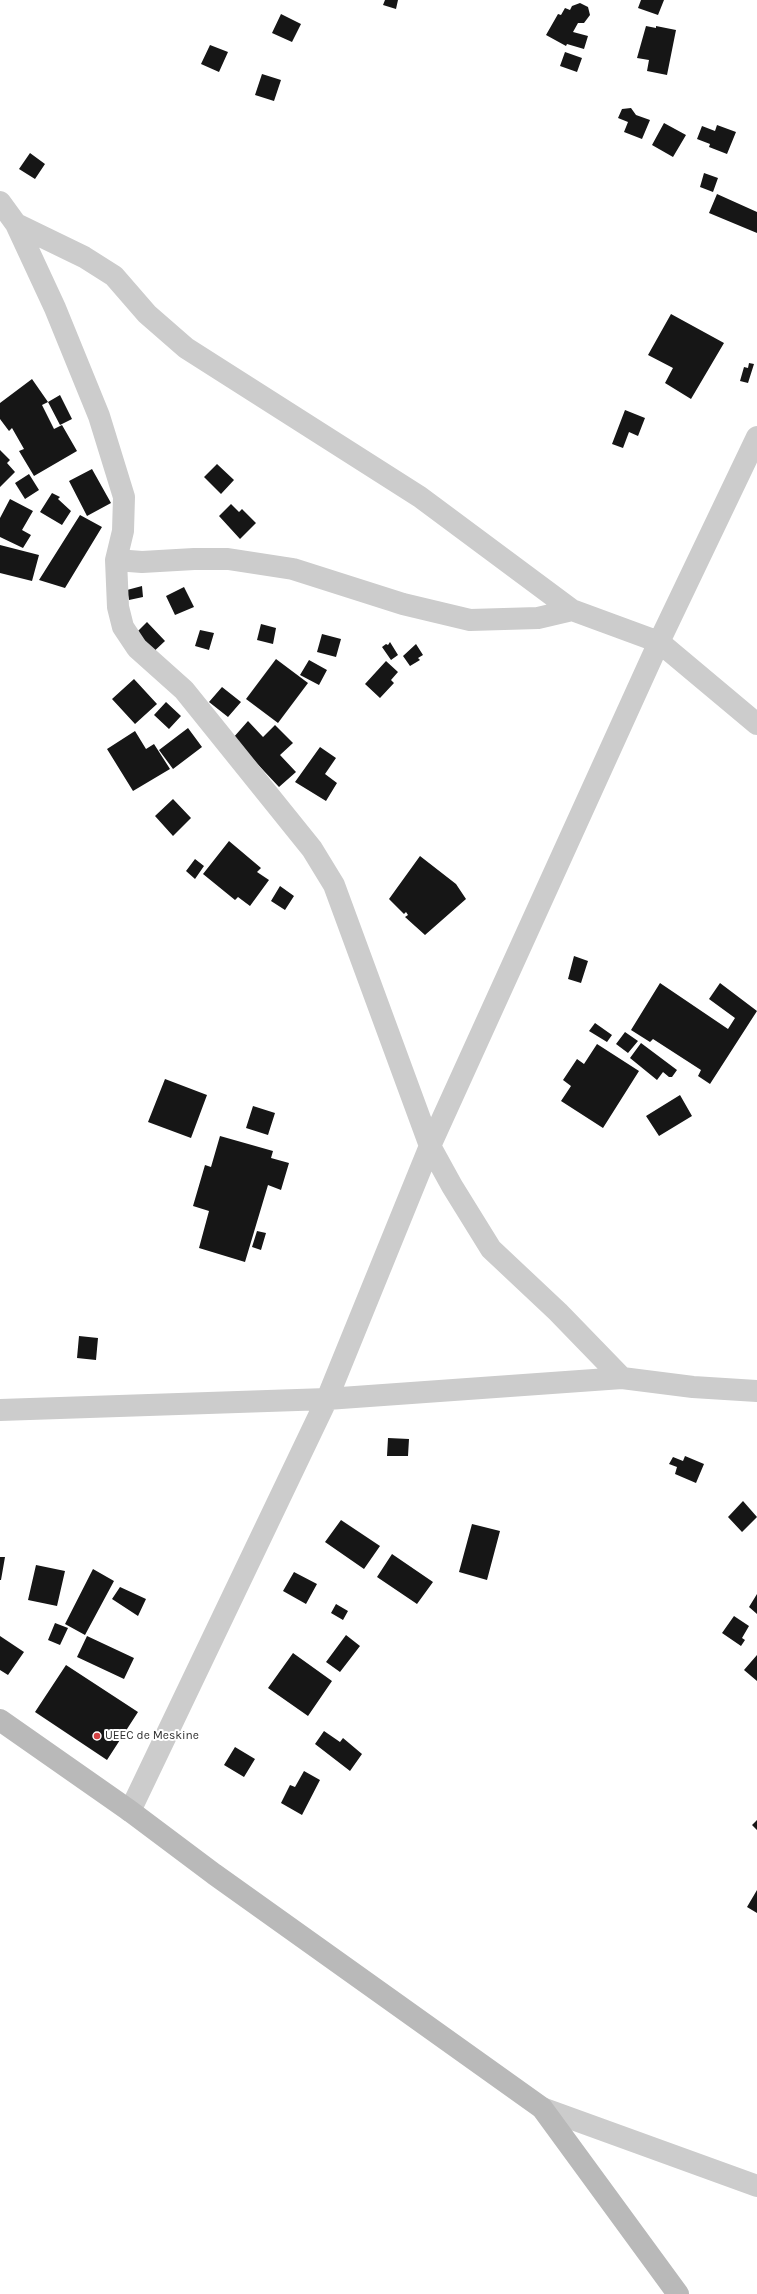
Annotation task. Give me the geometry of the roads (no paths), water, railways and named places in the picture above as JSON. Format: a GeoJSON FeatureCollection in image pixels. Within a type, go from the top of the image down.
{"type":"FeatureCollection","features":[{"type":"Feature","properties":{"kind":"main road"},"geometry":{"type":"LineString","coordinates":[[0,1720],[130,1811],[214,1874],[542,2108],[678,2294]]}},
{"type":"Feature","properties":{"kind":"street"},"geometry":{"type":"LineString","coordinates":[[0,202],[16,224],[55,308],[99,416],[124,497],[123,531],[116,560],[118,607],[123,627],[136,648],[184,690],[312,849],[334,885],[430,1146],[452,1186],[491,1249],[558,1312],[622,1378]]}},
{"type":"Feature","properties":{"kind":"street"},"geometry":{"type":"LineString","coordinates":[[16,224],[84,257],[114,276],[147,314],[186,348],[420,496],[572,610],[659,642],[757,724]]}},
{"type":"Feature","properties":{"kind":"street"},"geometry":{"type":"LineString","coordinates":[[130,1811],[327,1399],[430,1146],[659,642],[757,437]]}},
{"type":"Feature","properties":{"kind":"street"},"geometry":{"type":"LineString","coordinates":[[116,560],[142,562],[228,559],[293,569],[403,604],[470,620],[538,618],[572,610]]}},
{"type":"Feature","properties":{"kind":"street"},"geometry":{"type":"LineString","coordinates":[[0,1410],[327,1399],[622,1378],[693,1387],[757,1391]]}},
{"type":"Feature","properties":{"kind":"street"},"geometry":{"type":"LineString","coordinates":[[542,2108],[757,2186]]}},
{"type":"Feature","properties":{"kind":"place","name":"UEEC de Meskine"},"geometry":{"type":"Point","coordinates":[97,1736]}}]}
